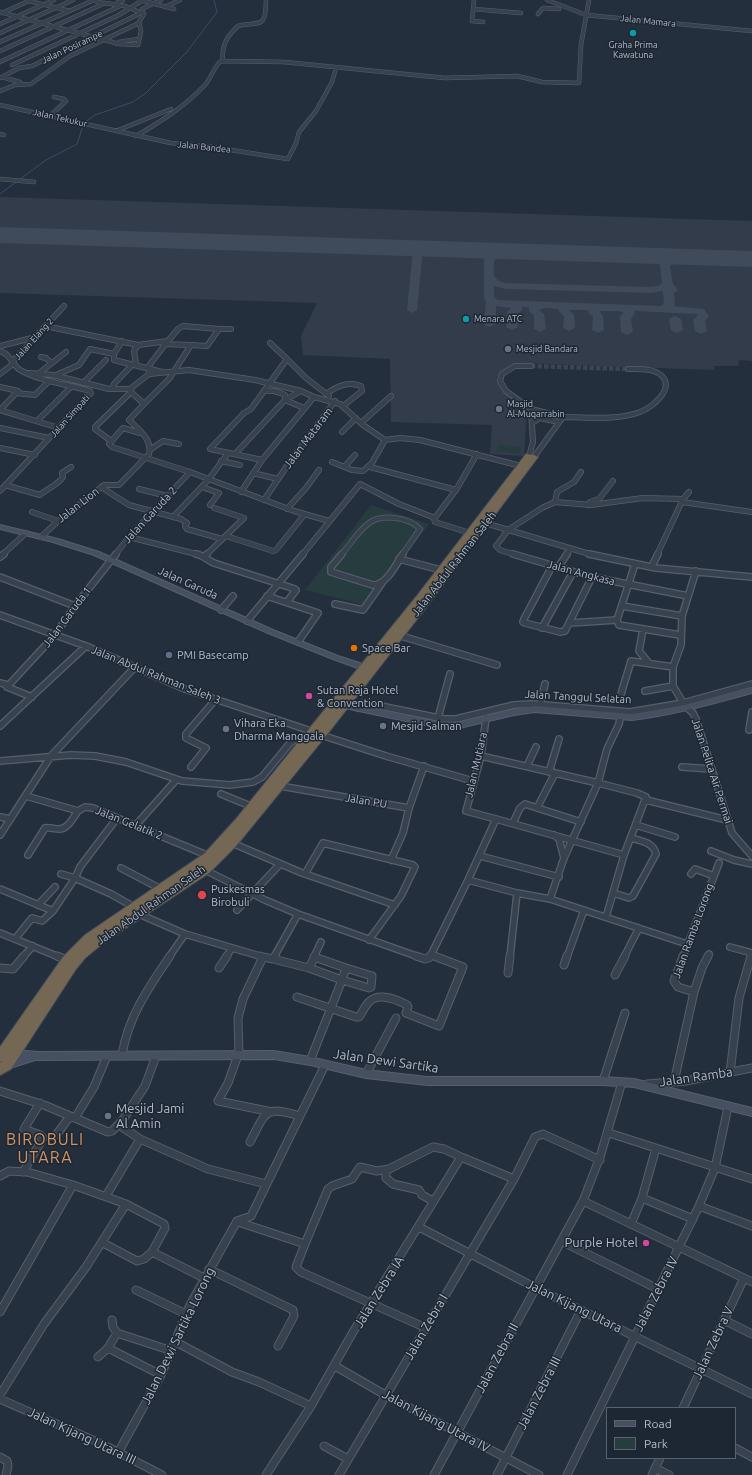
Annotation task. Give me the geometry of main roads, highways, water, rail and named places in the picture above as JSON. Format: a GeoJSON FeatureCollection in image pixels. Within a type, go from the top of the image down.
{"type":"FeatureCollection","features":[{"type":"Feature","properties":{"kind":"highway","name":"Jalan Abdul Rahman Saleh"},"geometry":{"type":"LineString","coordinates":[[2,1061],[14,1054],[72,966],[81,955],[107,935],[137,910],[161,889],[180,878],[209,856],[253,806],[289,768],[345,705],[368,669],[398,636],[422,600],[441,570],[470,533],[497,503],[532,457],[520,466],[497,503],[485,523],[422,600],[368,669],[318,734],[306,741],[289,768],[280,786],[232,843],[204,870],[137,910],[89,938],[67,960],[2,1061]]}},
{"type":"Feature","properties":{"kind":"waterway"},"geometry":{"type":"LineString","coordinates":[[0,194],[46,160],[77,144],[84,123],[95,115],[133,102],[146,93],[186,53],[217,12],[214,0]]}},
{"type":"Feature","properties":{"kind":"tunnel"},"geometry":{"type":"LineString","coordinates":[[531,366],[628,369]]}},
{"type":"Feature","properties":{"kind":"place","name":"Graha Prima Kawatuna"},"geometry":{"type":"Point","coordinates":[633,33]}},
{"type":"Feature","properties":{"kind":"place","name":"Menara ATC"},"geometry":{"type":"Point","coordinates":[466,319]}},
{"type":"Feature","properties":{"kind":"place","name":"Mesjid Bandara"},"geometry":{"type":"Point","coordinates":[508,349]}},
{"type":"Feature","properties":{"kind":"place","name":"Masjid Al-Muqarrabin"},"geometry":{"type":"Point","coordinates":[499,409]}},
{"type":"Feature","properties":{"kind":"place","name":"Space Bar"},"geometry":{"type":"Point","coordinates":[354,648]}},
{"type":"Feature","properties":{"kind":"place","name":"PMI Basecamp"},"geometry":{"type":"Point","coordinates":[169,655]}},
{"type":"Feature","properties":{"kind":"place","name":"Sutan Raja Hotel & Convention"},"geometry":{"type":"Point","coordinates":[309,696]}},
{"type":"Feature","properties":{"kind":"place","name":"Mesjid Salman"},"geometry":{"type":"Point","coordinates":[383,726]}},
{"type":"Feature","properties":{"kind":"place","name":"Vihara Eka Dharma Manggala"},"geometry":{"type":"Point","coordinates":[226,729]}},
{"type":"Feature","properties":{"kind":"place","name":"Puskesmas Birobuli"},"geometry":{"type":"Point","coordinates":[202,895]}},
{"type":"Feature","properties":{"kind":"place","name":"Mesjid Jami Al Amin"},"geometry":{"type":"Point","coordinates":[108,1116]}},
{"type":"Feature","properties":{"kind":"place","name":"Purple Hotel"},"geometry":{"type":"Point","coordinates":[646,1243]}},
{"type":"Feature","properties":{"kind":"district","name":"BIROBULI UTARA"},"geometry":{"type":"Point","coordinates":[45,1149]}}]}
